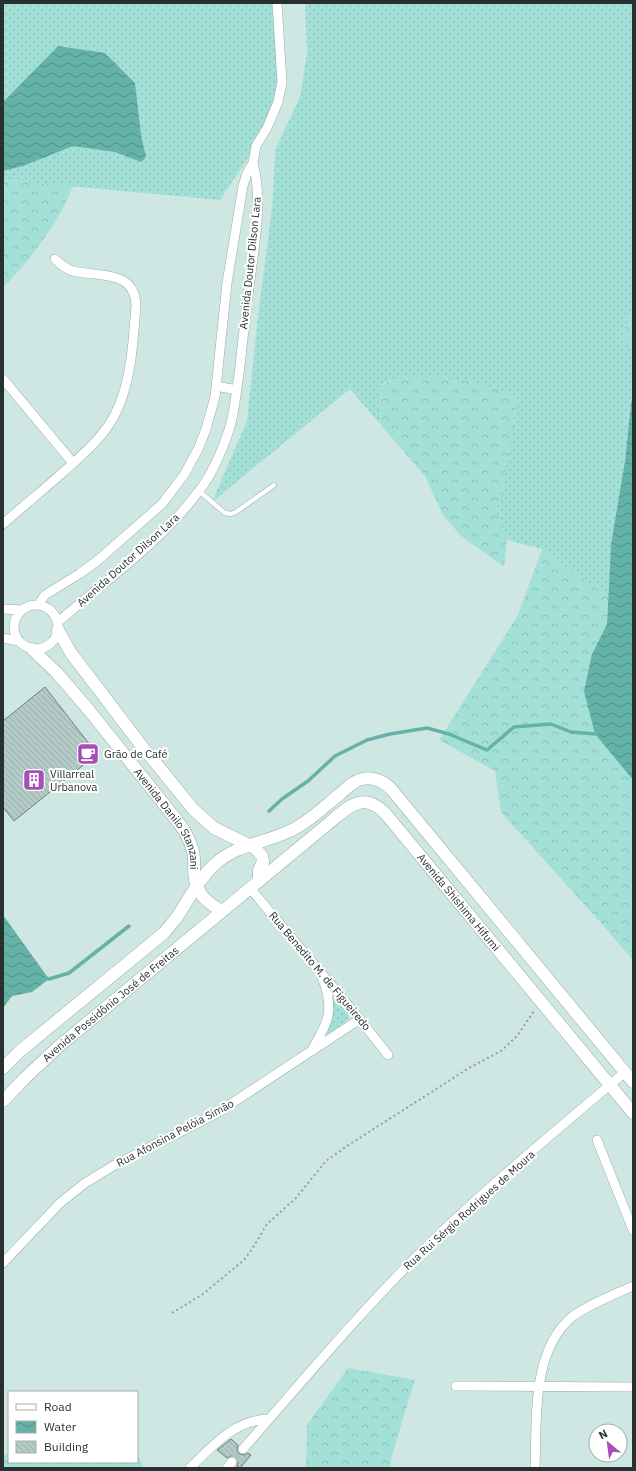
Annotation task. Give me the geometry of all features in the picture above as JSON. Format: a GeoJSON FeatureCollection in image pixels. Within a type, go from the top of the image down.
{"type":"FeatureCollection","features":[{"type":"Feature","properties":{"kind":"street"},"geometry":{"type":"LineString","coordinates":[[253,163],[256,146],[267,128],[278,102],[282,82],[277,3]]}},
{"type":"Feature","properties":{"kind":"street","name":"Avenida Doutor Dilson Lara"},"geometry":{"type":"LineString","coordinates":[[38,605],[45,595],[79,574],[121,541],[147,518],[170,494],[184,475],[203,439],[212,410],[216,386],[227,283],[240,201],[246,173],[253,163]]}},
{"type":"Feature","properties":{"kind":"street","name":"Avenida Doutor Dilson Lara"},"geometry":{"type":"LineString","coordinates":[[58,626],[161,533],[199,491],[214,466],[229,430],[237,390],[257,215],[258,185],[253,163]]}},
{"type":"Feature","properties":{"kind":"street"},"geometry":{"type":"LineString","coordinates":[[3,524],[90,448],[102,433],[118,408],[126,384],[136,300],[130,287],[120,278],[72,271],[55,259]]}},
{"type":"Feature","properties":{"kind":"street"},"geometry":{"type":"LineString","coordinates":[[3,379],[73,463]]}},
{"type":"Feature","properties":{"kind":"street"},"geometry":{"type":"LineString","coordinates":[[216,386],[237,390]]}},
{"type":"Feature","properties":{"kind":"street"},"geometry":{"type":"LineString","coordinates":[[32,605],[38,605],[44,606],[50,610],[58,626],[57,636],[50,645],[38,650],[25,646],[19,641],[15,635],[14,628],[15,621],[22,610],[32,605]]}},
{"type":"Feature","properties":{"kind":"street"},"geometry":{"type":"LineString","coordinates":[[3,609],[22,610]]}},
{"type":"Feature","properties":{"kind":"street","name":"Avenida Danilo Stanzani"},"geometry":{"type":"LineString","coordinates":[[58,626],[71,653],[141,745],[193,809],[214,828],[252,844],[258,850],[262,856],[263,862],[255,885]]}},
{"type":"Feature","properties":{"kind":"street"},"geometry":{"type":"LineString","coordinates":[[3,638],[19,641]]}},
{"type":"Feature","properties":{"kind":"street","name":"Avenida Danilo Stanzani"},"geometry":{"type":"LineString","coordinates":[[32,649],[57,673],[88,709],[179,823],[187,835],[193,849],[193,890]]}},
{"type":"Feature","properties":{"kind":"street","name":"Avenida Shishima Hifumi"},"geometry":{"type":"LineString","coordinates":[[193,890],[215,864],[226,856],[252,844],[275,838],[300,826],[357,781],[372,778],[383,782],[390,787],[633,1082]]}},
{"type":"Feature","properties":{"kind":"street","name":"Avenida Shishima Hifumi"},"geometry":{"type":"LineString","coordinates":[[222,910],[255,885],[345,810],[362,802],[374,804],[385,813],[633,1113]]}},
{"type":"Feature","properties":{"kind":"street","name":"Rua Benedito M. de Figueiredo"},"geometry":{"type":"LineString","coordinates":[[255,885],[320,972],[342,996],[388,1055]]}},
{"type":"Feature","properties":{"kind":"street"},"geometry":{"type":"LineString","coordinates":[[193,890],[200,894],[205,900],[222,910]]}},
{"type":"Feature","properties":{"kind":"street","name":"Avenida Possidônio José de Freitas"},"geometry":{"type":"LineString","coordinates":[[3,1068],[26,1046],[164,933],[179,914],[193,890]]}},
{"type":"Feature","properties":{"kind":"street","name":"Avenida Possidônio José de Freitas"},"geometry":{"type":"LineString","coordinates":[[3,1101],[58,1047],[222,910]]}},
{"type":"Feature","properties":{"kind":"street"},"geometry":{"type":"LineString","coordinates":[[311,1051],[324,1030],[329,1010],[328,995],[320,972]]}},
{"type":"Feature","properties":{"kind":"street","name":"Rua Afonsina Pelóia Simão"},"geometry":{"type":"LineString","coordinates":[[3,1263],[26,1237],[60,1203],[85,1183],[113,1166],[217,1113],[360,1019]]}},
{"type":"Feature","properties":{"kind":"street","name":"Rua Rui Sérgio Rodrigues de Moura"},"geometry":{"type":"LineString","coordinates":[[243,1449],[339,1340],[425,1248],[625,1072]]}},
{"type":"Feature","properties":{"kind":"street"},"geometry":{"type":"LineString","coordinates":[[598,1140],[633,1230]]}},
{"type":"Feature","properties":{"kind":"street"},"geometry":{"type":"LineString","coordinates":[[535,1468],[539,1388],[542,1368],[547,1354],[557,1335],[566,1323],[587,1308],[633,1286]]}},
{"type":"Feature","properties":{"kind":"street"},"geometry":{"type":"LineString","coordinates":[[456,1386],[539,1388],[633,1387]]}},
{"type":"Feature","properties":{"kind":"street"},"geometry":{"type":"LineString","coordinates":[[190,1468],[218,1441],[235,1428],[250,1422],[270,1419]]}},
{"type":"Feature","properties":{"kind":"lane"},"geometry":{"type":"LineString","coordinates":[[199,491],[225,513],[231,514],[274,485]]}},
{"type":"Feature","properties":{"kind":"path"},"geometry":{"type":"LineString","coordinates":[[172,1313],[203,1294],[244,1260],[267,1224],[293,1202],[326,1161],[469,1068],[501,1051],[517,1036],[540,1001]]}},
{"type":"Feature","properties":{"kind":"green space"},"geometry":{"type":"Polygon","coordinates":[[[3,3],[278,3],[278,102],[256,146],[220,200],[3,180],[3,3]]]}},
{"type":"Feature","properties":{"kind":"green space"},"geometry":{"type":"Polygon","coordinates":[[[305,3],[633,3],[633,309],[621,339],[627,348],[633,345],[633,394],[625,461],[611,544],[608,597],[542,549],[507,540],[496,511],[504,481],[397,378],[382,384],[380,424],[350,389],[212,502],[247,421],[257,325],[273,199],[275,150],[300,97],[307,53],[305,3]]]}},
{"type":"Feature","properties":{"kind":"green space"},"geometry":{"type":"Polygon","coordinates":[[[3,180],[73,186],[52,228],[24,265],[3,288],[3,180]]]}},
{"type":"Feature","properties":{"kind":"green space"},"geometry":{"type":"Polygon","coordinates":[[[633,309],[633,345],[627,348],[621,339],[633,309]]]}},
{"type":"Feature","properties":{"kind":"green space"},"geometry":{"type":"Polygon","coordinates":[[[397,378],[443,378],[471,381],[518,396],[504,481],[496,511],[507,540],[504,567],[460,535],[443,515],[425,476],[380,424],[382,385],[397,378]]]}},
{"type":"Feature","properties":{"kind":"green space"},"geometry":{"type":"Polygon","coordinates":[[[542,549],[608,597],[607,624],[592,654],[595,734],[633,780],[633,960],[501,812],[495,771],[439,740],[518,615],[542,549]]]}},
{"type":"Feature","properties":{"kind":"green space"},"geometry":{"type":"Polygon","coordinates":[[[332,997],[347,1012],[349,1019],[327,1035],[325,1034],[333,1011],[332,997]]]}},
{"type":"Feature","properties":{"kind":"green space"},"geometry":{"type":"Polygon","coordinates":[[[348,1368],[415,1380],[391,1458],[391,1468],[306,1468],[307,1425],[348,1368]]]}},
{"type":"Feature","properties":{"kind":"green space"},"geometry":{"type":"Polygon","coordinates":[[[8,1454],[8,1463],[138,1463],[138,1456],[144,1468],[3,1468],[3,1456],[8,1454]]]}},
{"type":"Feature","properties":{"kind":"water"},"geometry":{"type":"Polygon","coordinates":[[[58,46],[105,53],[135,83],[141,135],[146,157],[141,162],[115,152],[73,146],[23,166],[3,171],[3,102],[58,46]]]}},
{"type":"Feature","properties":{"kind":"water"},"geometry":{"type":"Polygon","coordinates":[[[633,394],[633,780],[595,734],[584,691],[592,654],[607,624],[611,544],[625,461],[633,394]]]}},
{"type":"Feature","properties":{"kind":"water"},"geometry":{"type":"Polygon","coordinates":[[[3,915],[49,979],[32,992],[12,996],[3,1008],[3,915]]]}},
{"type":"Feature","properties":{"kind":"building","name":"Villarreal Urbanova"},"geometry":{"type":"Polygon","coordinates":[[[45,687],[97,754],[14,821],[3,807],[3,721],[45,687]]]}},
{"type":"Feature","properties":{"kind":"building"},"geometry":{"type":"Polygon","coordinates":[[[231,1439],[238,1445],[237,1451],[239,1454],[245,1455],[248,1453],[251,1455],[240,1468],[237,1466],[238,1460],[236,1457],[230,1456],[227,1458],[217,1450],[231,1439]]]}},
{"type":"Feature","properties":{"kind":"waterway"},"geometry":{"type":"LineString","coordinates":[[269,811],[282,799],[308,781],[335,756],[367,740],[390,734],[427,728],[449,734],[487,750],[514,727],[551,724],[571,732],[598,733]]}},
{"type":"Feature","properties":{"kind":"waterway"},"geometry":{"type":"LineString","coordinates":[[46,978],[49,979],[69,973],[129,926]]}},
{"type":"Feature","properties":{"kind":"tunnel"},"geometry":{"type":"LineString","coordinates":[[232,1462],[243,1449]]}},
{"type":"Feature","properties":{"kind":"place","name":"Grão de Café"},"geometry":{"type":"Point","coordinates":[88,754]}},
{"type":"Feature","properties":{"kind":"place","name":"Villarreal Urbanova"},"geometry":{"type":"Point","coordinates":[34,780]}}]}
